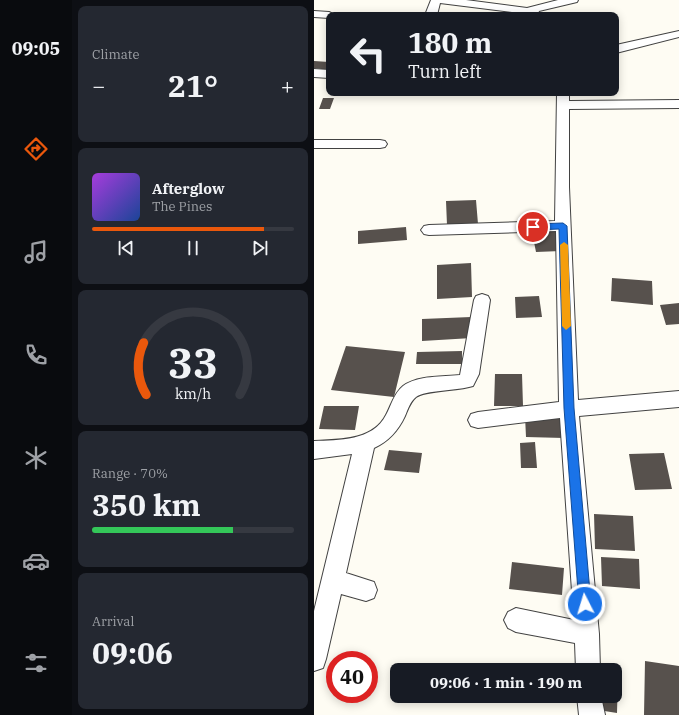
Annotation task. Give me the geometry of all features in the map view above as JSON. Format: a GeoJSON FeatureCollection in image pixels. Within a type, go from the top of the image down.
{"type":"FeatureCollection","features":[{"type":"Feature","properties":{"kind":"street"},"geometry":{"type":"LineString","coordinates":[[432,12],[436,0]]}},
{"type":"Feature","properties":{"kind":"street"},"geometry":{"type":"LineString","coordinates":[[440,0],[537,8],[573,0]]}},
{"type":"Feature","properties":{"kind":"street"},"geometry":{"type":"LineString","coordinates":[[523,0],[537,8]]}},
{"type":"Feature","properties":{"kind":"street"},"geometry":{"type":"LineString","coordinates":[[314,14],[326,15]]}},
{"type":"Feature","properties":{"kind":"street"},"geometry":{"type":"LineString","coordinates":[[619,48],[679,34]]}},
{"type":"Feature","properties":{"kind":"street"},"geometry":{"type":"LineString","coordinates":[[314,73],[326,74]]}},
{"type":"Feature","properties":{"kind":"street"},"geometry":{"type":"LineString","coordinates":[[588,663],[587,634],[569,408],[562,188],[563,99],[679,104]]}},
{"type":"Feature","properties":{"kind":"street"},"geometry":{"type":"LineString","coordinates":[[314,144],[380,144]]}},
{"type":"Feature","properties":{"kind":"street"},"geometry":{"type":"LineString","coordinates":[[429,230],[563,226]]}},
{"type":"Feature","properties":{"kind":"street"},"geometry":{"type":"LineString","coordinates":[[314,450],[346,447],[365,443],[380,435],[390,425],[404,397],[413,389],[466,381],[470,374],[482,300]]}},
{"type":"Feature","properties":{"kind":"street"},"geometry":{"type":"LineString","coordinates":[[478,420],[569,408],[679,399]]}},
{"type":"Feature","properties":{"kind":"street"},"geometry":{"type":"LineString","coordinates":[[314,659],[365,443]]}},
{"type":"Feature","properties":{"kind":"street"},"geometry":{"type":"LineString","coordinates":[[333,580],[366,590]]}},
{"type":"Feature","properties":{"kind":"street"},"geometry":{"type":"LineString","coordinates":[[516,620],[587,634]]}},
{"type":"Feature","properties":{"kind":"street"},"geometry":{"type":"LineString","coordinates":[[590,703],[592,715]]}},
{"type":"Feature","properties":{"kind":"building"},"geometry":{"type":"Polygon","coordinates":[[[314,61],[326,62],[326,70],[314,68],[314,61]]]}},
{"type":"Feature","properties":{"kind":"building"},"geometry":{"type":"Polygon","coordinates":[[[323,98],[334,98],[330,109],[319,109],[323,98]]]}},
{"type":"Feature","properties":{"kind":"building"},"geometry":{"type":"Polygon","coordinates":[[[476,200],[478,224],[447,225],[446,201],[476,200]]]}},
{"type":"Feature","properties":{"kind":"building"},"geometry":{"type":"Polygon","coordinates":[[[406,227],[407,240],[358,244],[358,231],[406,227]]]}},
{"type":"Feature","properties":{"kind":"building"},"geometry":{"type":"Polygon","coordinates":[[[557,231],[561,251],[536,252],[532,232],[557,231]]]}},
{"type":"Feature","properties":{"kind":"building"},"geometry":{"type":"Polygon","coordinates":[[[471,263],[472,297],[437,299],[437,265],[471,263]]]}},
{"type":"Feature","properties":{"kind":"building"},"geometry":{"type":"Polygon","coordinates":[[[612,278],[652,281],[653,305],[611,301],[612,278]]]}},
{"type":"Feature","properties":{"kind":"building"},"geometry":{"type":"Polygon","coordinates":[[[539,296],[542,317],[516,318],[515,297],[539,296]]]}},
{"type":"Feature","properties":{"kind":"building"},"geometry":{"type":"Polygon","coordinates":[[[679,303],[679,324],[666,325],[660,305],[679,303]]]}},
{"type":"Feature","properties":{"kind":"building"},"geometry":{"type":"Polygon","coordinates":[[[471,317],[472,338],[422,341],[422,319],[471,317]]]}},
{"type":"Feature","properties":{"kind":"building"},"geometry":{"type":"Polygon","coordinates":[[[346,346],[405,352],[394,397],[331,390],[346,346]]]}},
{"type":"Feature","properties":{"kind":"building"},"geometry":{"type":"Polygon","coordinates":[[[462,351],[462,364],[416,364],[417,352],[462,351]]]}},
{"type":"Feature","properties":{"kind":"building"},"geometry":{"type":"Polygon","coordinates":[[[495,374],[522,374],[523,406],[494,406],[495,374]]]}},
{"type":"Feature","properties":{"kind":"building"},"geometry":{"type":"Polygon","coordinates":[[[324,406],[359,406],[355,430],[319,429],[324,406]]]}},
{"type":"Feature","properties":{"kind":"building"},"geometry":{"type":"Polygon","coordinates":[[[525,416],[562,416],[564,438],[526,437],[525,416]]]}},
{"type":"Feature","properties":{"kind":"building"},"geometry":{"type":"Polygon","coordinates":[[[535,442],[537,468],[521,468],[520,443],[535,442]]]}},
{"type":"Feature","properties":{"kind":"building"},"geometry":{"type":"Polygon","coordinates":[[[389,450],[422,453],[419,473],[384,470],[389,450]]]}},
{"type":"Feature","properties":{"kind":"building"},"geometry":{"type":"Polygon","coordinates":[[[664,453],[672,489],[635,490],[629,454],[664,453]]]}},
{"type":"Feature","properties":{"kind":"building"},"geometry":{"type":"Polygon","coordinates":[[[594,514],[633,516],[635,551],[595,549],[594,514]]]}},
{"type":"Feature","properties":{"kind":"building"},"geometry":{"type":"Polygon","coordinates":[[[601,557],[639,559],[640,589],[602,586],[601,557]]]}},
{"type":"Feature","properties":{"kind":"building"},"geometry":{"type":"Polygon","coordinates":[[[512,562],[564,568],[562,595],[509,589],[512,562]]]}},
{"type":"Feature","properties":{"kind":"building"},"geometry":{"type":"Polygon","coordinates":[[[645,661],[679,666],[679,715],[644,715],[645,661]]]}},
{"type":"Feature","properties":{"kind":"building"},"geometry":{"type":"Polygon","coordinates":[[[592,703],[617,703],[617,713],[592,709],[592,703]]]}},
{"type":"Feature","properties":{"kind":"slow traffic"},"geometry":{"type":"LineString","coordinates":[[564,245],[566,326]]}},
{"type":"Feature","properties":{"kind":"route"},"geometry":{"type":"LineString","coordinates":[[533,227],[563,226],[569,408],[585,604]]}}]}
